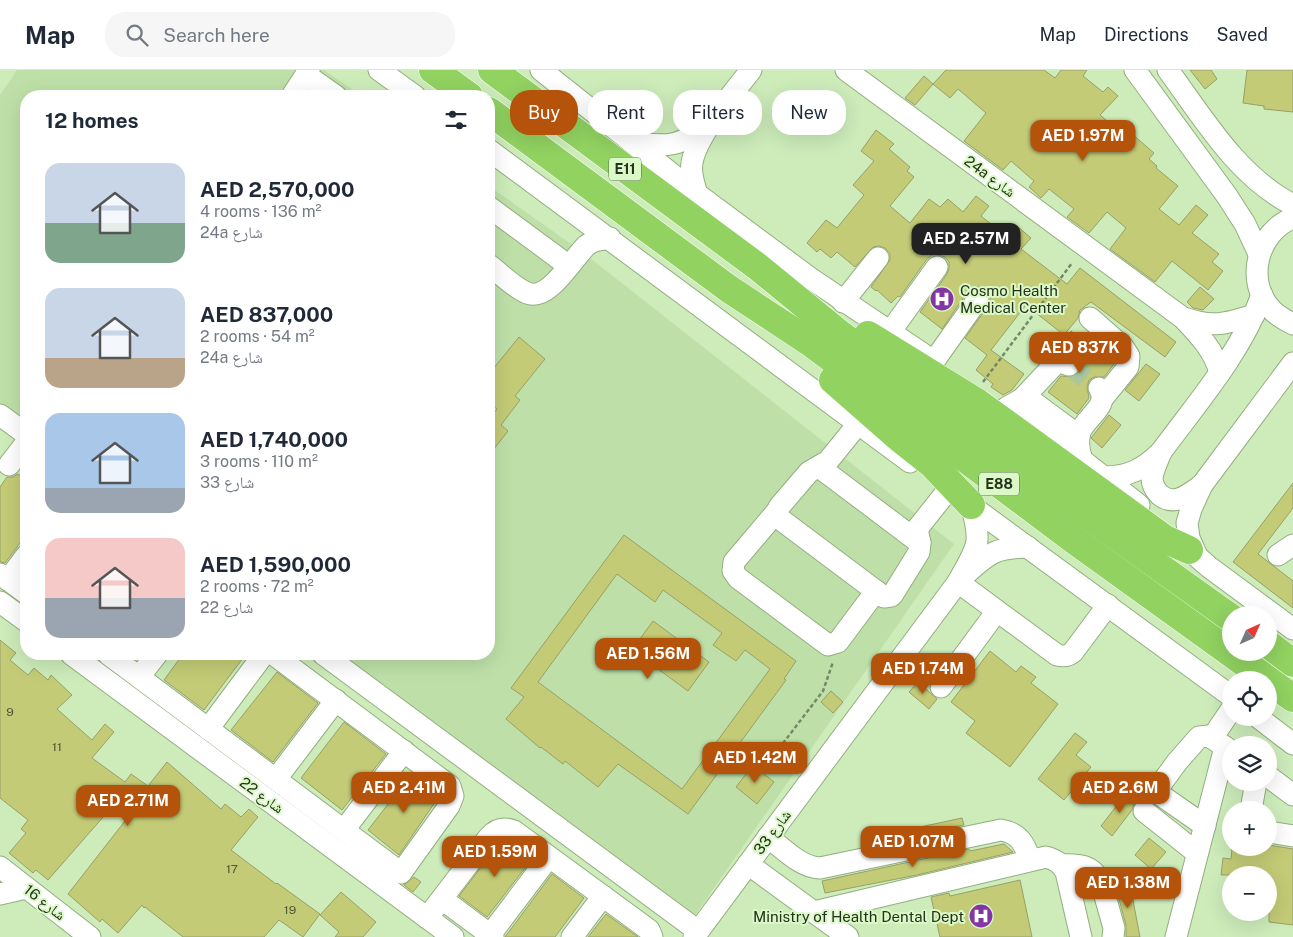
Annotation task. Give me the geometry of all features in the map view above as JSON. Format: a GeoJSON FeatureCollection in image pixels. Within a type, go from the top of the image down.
{"type":"FeatureCollection","features":[{"type":"Feature","properties":{"kind":"highway"},"geometry":{"type":"LineString","coordinates":[[433,70],[460,90]]}},
{"type":"Feature","properties":{"kind":"highway","name":"E11"},"geometry":{"type":"LineString","coordinates":[[492,70],[758,267]]}},
{"type":"Feature","properties":{"kind":"highway","name":"E11"},"geometry":{"type":"LineString","coordinates":[[495,115],[729,289]]}},
{"type":"Feature","properties":{"kind":"highway"},"geometry":{"type":"LineString","coordinates":[[758,267],[978,403],[1166,539],[1194,554]]}},
{"type":"Feature","properties":{"kind":"highway","name":"E88"},"geometry":{"type":"LineString","coordinates":[[758,267],[840,334],[1222,612]]}},
{"type":"Feature","properties":{"kind":"highway"},"geometry":{"type":"LineString","coordinates":[[729,289],[898,437],[932,464],[971,505]]}},
{"type":"Feature","properties":{"kind":"highway","name":"E88"},"geometry":{"type":"LineString","coordinates":[[729,289],[804,338],[1074,540],[1256,671]]}},
{"type":"Feature","properties":{"kind":"highway"},"geometry":{"type":"LineString","coordinates":[[1278,652],[1293,663]]}},
{"type":"Feature","properties":{"kind":"highway","name":"E88"},"geometry":{"type":"LineString","coordinates":[[1277,686],[1293,698]]}},
{"type":"Feature","properties":{"kind":"street"},"geometry":{"type":"LineString","coordinates":[[379,70],[407,90]]}},
{"type":"Feature","properties":{"kind":"street"},"geometry":{"type":"LineString","coordinates":[[541,70],[697,194],[844,302],[1082,460],[1137,503],[1194,554],[1293,629]]}},
{"type":"Feature","properties":{"kind":"street"},"geometry":{"type":"LineString","coordinates":[[736,90],[751,70]]}},
{"type":"Feature","properties":{"kind":"street","name":"24a شارع"},"geometry":{"type":"LineString","coordinates":[[846,70],[1183,318],[1206,343],[1214,356],[1220,372]]}},
{"type":"Feature","properties":{"kind":"street"},"geometry":{"type":"LineString","coordinates":[[1135,70],[1236,210],[1260,254]]}},
{"type":"Feature","properties":{"kind":"street"},"geometry":{"type":"LineString","coordinates":[[1168,70],[1237,163],[1265,188],[1293,205]]}},
{"type":"Feature","properties":{"kind":"street"},"geometry":{"type":"LineString","coordinates":[[296,90],[308,72],[329,90]]}},
{"type":"Feature","properties":{"kind":"street"},"geometry":{"type":"LineString","coordinates":[[632,143],[672,145],[694,135]]}},
{"type":"Feature","properties":{"kind":"street"},"geometry":{"type":"LineString","coordinates":[[697,194],[692,176],[692,162],[705,135]]}},
{"type":"Feature","properties":{"kind":"street"},"geometry":{"type":"LineString","coordinates":[[495,154],[858,424],[1222,689]]}},
{"type":"Feature","properties":{"kind":"street"},"geometry":{"type":"LineString","coordinates":[[495,212],[569,266]]}},
{"type":"Feature","properties":{"kind":"street"},"geometry":{"type":"LineString","coordinates":[[1293,218],[1277,228],[1266,239],[1257,267],[1262,295],[1270,308],[1282,319],[1293,324]]}},
{"type":"Feature","properties":{"kind":"street"},"geometry":{"type":"LineString","coordinates":[[495,270],[525,292],[532,294],[545,292],[587,245],[610,238]]}},
{"type":"Feature","properties":{"kind":"street"},"geometry":{"type":"LineString","coordinates":[[844,302],[878,258]]}},
{"type":"Feature","properties":{"kind":"street"},"geometry":{"type":"LineString","coordinates":[[890,332],[937,267]]}},
{"type":"Feature","properties":{"kind":"street"},"geometry":{"type":"LineString","coordinates":[[1104,477],[1115,477],[1136,472],[1145,467],[1161,452],[1237,346],[1262,295]]}},
{"type":"Feature","properties":{"kind":"street"},"geometry":{"type":"LineString","coordinates":[[931,359],[974,298]]}},
{"type":"Feature","properties":{"kind":"street","name":"24a شارع"},"geometry":{"type":"LineString","coordinates":[[1183,318],[1213,325],[1227,324],[1254,314]]}},
{"type":"Feature","properties":{"kind":"street"},"geometry":{"type":"LineString","coordinates":[[1082,460],[1079,452],[1081,432],[1102,403],[1101,393],[1128,367],[1129,356],[1123,347],[1090,318]]}},
{"type":"Feature","properties":{"kind":"street"},"geometry":{"type":"LineString","coordinates":[[1006,408],[1029,392],[1055,364],[1060,362],[1069,365]]}},
{"type":"Feature","properties":{"kind":"street"},"geometry":{"type":"LineString","coordinates":[[1194,554],[1187,523],[1202,485],[1293,363]]}},
{"type":"Feature","properties":{"kind":"street"},"geometry":{"type":"LineString","coordinates":[[1029,392],[1081,432]]}},
{"type":"Feature","properties":{"kind":"street"},"geometry":{"type":"LineString","coordinates":[[0,415],[20,430]]}},
{"type":"Feature","properties":{"kind":"street"},"geometry":{"type":"LineString","coordinates":[[858,424],[828,461],[809,472],[736,559],[733,571],[738,578],[824,644],[834,644],[876,591]]}},
{"type":"Feature","properties":{"kind":"street"},"geometry":{"type":"LineString","coordinates":[[1161,452],[1152,478],[1157,492],[1163,497],[1170,500],[1184,498],[1202,485]]}},
{"type":"Feature","properties":{"kind":"street"},"geometry":{"type":"LineString","coordinates":[[12,468],[20,454]]}},
{"type":"Feature","properties":{"kind":"street"},"geometry":{"type":"LineString","coordinates":[[819,467],[920,543]]}},
{"type":"Feature","properties":{"kind":"street"},"geometry":{"type":"LineString","coordinates":[[778,510],[780,519],[884,597],[891,596],[917,556],[920,543],[917,534],[920,524],[948,490]]}},
{"type":"Feature","properties":{"kind":"street","name":"شارع 33"},"geometry":{"type":"LineString","coordinates":[[696,934],[958,582],[975,552],[977,544],[978,530],[971,505]]}},
{"type":"Feature","properties":{"kind":"street","name":"شارع 33"},"geometry":{"type":"LineString","coordinates":[[958,582],[980,561],[993,552],[1009,548],[1028,547]]}},
{"type":"Feature","properties":{"kind":"street"},"geometry":{"type":"LineString","coordinates":[[20,562],[4,577],[20,589]]}},
{"type":"Feature","properties":{"kind":"street"},"geometry":{"type":"LineString","coordinates":[[958,582],[1058,656],[1062,657],[1073,652],[1108,605]]}},
{"type":"Feature","properties":{"kind":"street"},"geometry":{"type":"LineString","coordinates":[[0,602],[20,617]]}},
{"type":"Feature","properties":{"kind":"street"},"geometry":{"type":"LineString","coordinates":[[941,687],[997,611]]}},
{"type":"Feature","properties":{"kind":"street","name":"شارع 22"},"geometry":{"type":"LineString","coordinates":[[79,660],[395,881],[427,918],[453,937]]}},
{"type":"Feature","properties":{"kind":"street"},"geometry":{"type":"LineString","coordinates":[[116,660],[344,830],[395,881],[449,806],[453,796],[450,786],[281,660]]}},
{"type":"Feature","properties":{"kind":"street"},"geometry":{"type":"LineString","coordinates":[[139,677],[152,660]]}},
{"type":"Feature","properties":{"kind":"street"},"geometry":{"type":"LineString","coordinates":[[208,729],[260,660]]}},
{"type":"Feature","properties":{"kind":"street"},"geometry":{"type":"LineString","coordinates":[[331,660],[696,934]]}},
{"type":"Feature","properties":{"kind":"street"},"geometry":{"type":"LineString","coordinates":[[276,779],[336,700]]}},
{"type":"Feature","properties":{"kind":"street"},"geometry":{"type":"LineString","coordinates":[[1269,726],[1293,744]]}},
{"type":"Feature","properties":{"kind":"street"},"geometry":{"type":"LineString","coordinates":[[1205,826],[1162,796],[1158,788],[1196,740],[1202,736],[1222,746]]}},
{"type":"Feature","properties":{"kind":"street"},"geometry":{"type":"LineString","coordinates":[[1176,937],[1205,826],[1222,750]]}},
{"type":"Feature","properties":{"kind":"street"},"geometry":{"type":"LineString","coordinates":[[344,830],[404,751]]}},
{"type":"Feature","properties":{"kind":"street"},"geometry":{"type":"LineString","coordinates":[[1277,783],[1293,795]]}},
{"type":"Feature","properties":{"kind":"street"},"geometry":{"type":"LineString","coordinates":[[1144,810],[1197,853]]}},
{"type":"Feature","properties":{"kind":"street"},"geometry":{"type":"LineString","coordinates":[[427,918],[489,837],[499,829],[509,829],[649,930],[652,937]]}},
{"type":"Feature","properties":{"kind":"street"},"geometry":{"type":"LineString","coordinates":[[768,837],[802,863],[820,868],[1001,830],[1012,833],[1022,840],[1030,860]]}},
{"type":"Feature","properties":{"kind":"street"},"geometry":{"type":"LineString","coordinates":[[1277,833],[1293,836]]}},
{"type":"Feature","properties":{"kind":"street"},"geometry":{"type":"LineString","coordinates":[[442,899],[491,936],[549,857]]}},
{"type":"Feature","properties":{"kind":"street"},"geometry":{"type":"LineString","coordinates":[[814,912],[1046,857],[1061,864],[1082,865],[1098,876],[1114,928],[1113,937]]}},
{"type":"Feature","properties":{"kind":"street"},"geometry":{"type":"LineString","coordinates":[[748,864],[848,937]]}},
{"type":"Feature","properties":{"kind":"street"},"geometry":{"type":"LineString","coordinates":[[1061,864],[1066,872],[1081,937]]}},
{"type":"Feature","properties":{"kind":"street","name":"شارع 16"},"geometry":{"type":"LineString","coordinates":[[0,867],[90,937]]}},
{"type":"Feature","properties":{"kind":"street"},"geometry":{"type":"LineString","coordinates":[[0,894],[26,888]]}},
{"type":"Feature","properties":{"kind":"street"},"geometry":{"type":"LineString","coordinates":[[572,937],[603,896]]}},
{"type":"Feature","properties":{"kind":"path"},"geometry":{"type":"LineString","coordinates":[[978,390],[1072,263]]}},
{"type":"Feature","properties":{"kind":"path"},"geometry":{"type":"LineString","coordinates":[[771,759],[823,691],[832,668],[834,644]]}},
{"type":"Feature","properties":{"kind":"shaded area"},"geometry":{"type":"Polygon","coordinates":[[[17,70],[324,70],[353,90],[20,90],[20,444],[0,429],[0,95],[17,70]]]}},
{"type":"Feature","properties":{"kind":"shaded area"},"geometry":{"type":"Polygon","coordinates":[[[495,190],[581,251],[954,544],[691,921],[324,660],[495,660],[495,190]]]}},
{"type":"Feature","properties":{"kind":"building"},"geometry":{"type":"Polygon","coordinates":[[[946,70],[1044,70],[1055,78],[1061,70],[1087,70],[1083,76],[1103,92],[1108,87],[1118,96],[1100,115],[1129,139],[1132,134],[1154,153],[1149,159],[1157,166],[1156,168],[1178,186],[1159,209],[1179,225],[1196,205],[1208,215],[1192,233],[1219,254],[1212,262],[1223,271],[1208,290],[1172,261],[1155,282],[1110,249],[1126,228],[1107,212],[1089,233],[1067,217],[1074,209],[1049,189],[1041,198],[1029,187],[1034,181],[1011,161],[1003,170],[964,141],[986,113],[958,89],[950,98],[933,84],[946,70]]]}},
{"type":"Feature","properties":{"kind":"building"},"geometry":{"type":"Polygon","coordinates":[[[1190,70],[1211,70],[1217,79],[1205,89],[1190,70]]]}},
{"type":"Feature","properties":{"kind":"building"},"geometry":{"type":"Polygon","coordinates":[[[1247,70],[1293,70],[1293,112],[1264,109],[1264,106],[1243,103],[1247,70]]]}},
{"type":"Feature","properties":{"kind":"building"},"geometry":{"type":"Polygon","coordinates":[[[924,76],[933,84],[915,105],[905,98],[924,76]]]}},
{"type":"Feature","properties":{"kind":"building"},"geometry":{"type":"Polygon","coordinates":[[[876,130],[894,144],[889,149],[910,167],[907,171],[914,177],[890,206],[910,223],[929,199],[940,207],[948,199],[963,212],[976,196],[989,206],[981,216],[1008,238],[1018,227],[1031,238],[1021,249],[1067,284],[1080,268],[1176,342],[1165,357],[1091,302],[1080,310],[1078,318],[1064,335],[1026,305],[991,350],[1024,374],[1012,390],[1003,395],[991,387],[993,384],[976,370],[987,355],[965,338],[988,306],[990,294],[986,289],[973,287],[968,291],[942,329],[920,312],[947,274],[949,262],[945,257],[932,255],[927,259],[900,297],[898,296],[891,303],[871,287],[890,260],[890,254],[885,248],[873,247],[855,267],[837,252],[831,258],[820,249],[817,252],[807,243],[826,220],[837,228],[864,195],[853,185],[874,161],[861,151],[876,130]]]}},
{"type":"Feature","properties":{"kind":"building"},"geometry":{"type":"Polygon","coordinates":[[[1200,287],[1214,299],[1203,310],[1193,308],[1187,302],[1200,287]]]}},
{"type":"Feature","properties":{"kind":"building"},"geometry":{"type":"Polygon","coordinates":[[[1071,331],[1114,364],[1104,377],[1094,377],[1089,380],[1087,387],[1089,398],[1077,414],[1048,392],[1061,376],[1072,377],[1078,374],[1081,369],[1079,357],[1062,343],[1071,331]]]}},
{"type":"Feature","properties":{"kind":"building"},"geometry":{"type":"Polygon","coordinates":[[[519,337],[545,359],[515,396],[520,400],[501,425],[508,431],[495,447],[495,412],[497,409],[495,408],[495,367],[519,337]]]}},
{"type":"Feature","properties":{"kind":"building"},"geometry":{"type":"Polygon","coordinates":[[[1146,364],[1160,374],[1139,401],[1125,390],[1146,364]]]}},
{"type":"Feature","properties":{"kind":"building"},"geometry":{"type":"Polygon","coordinates":[[[1109,415],[1121,425],[1102,448],[1091,438],[1109,415]]]}},
{"type":"Feature","properties":{"kind":"building"},"geometry":{"type":"Polygon","coordinates":[[[18,474],[20,476],[20,543],[5,563],[0,562],[0,487],[7,477],[13,477],[18,474]]]}},
{"type":"Feature","properties":{"kind":"building"},"geometry":{"type":"Polygon","coordinates":[[[1293,483],[1293,508],[1258,554],[1293,581],[1293,608],[1233,562],[1293,483]]]}},
{"type":"Feature","properties":{"kind":"building"},"geometry":{"type":"Polygon","coordinates":[[[624,535],[796,661],[784,679],[786,680],[688,814],[618,764],[598,787],[565,761],[563,764],[540,748],[506,719],[524,697],[511,688],[624,535]],[[617,574],[538,682],[682,789],[770,669],[745,650],[736,661],[713,645],[722,633],[663,590],[655,602],[617,574]]]}},
{"type":"Feature","properties":{"kind":"building"},"geometry":{"type":"Polygon","coordinates":[[[653,621],[709,662],[688,691],[632,650],[653,621]]]}},
{"type":"Feature","properties":{"kind":"building"},"geometry":{"type":"Polygon","coordinates":[[[0,640],[16,653],[10,660],[28,675],[34,668],[48,680],[51,675],[72,695],[57,709],[92,740],[105,724],[114,732],[92,758],[125,782],[131,774],[148,786],[167,762],[221,809],[225,804],[241,817],[249,809],[258,817],[231,850],[320,914],[303,937],[279,920],[264,937],[183,937],[142,905],[118,933],[102,919],[100,922],[68,894],[132,812],[118,800],[48,880],[36,870],[33,873],[9,853],[26,833],[21,829],[28,820],[0,798],[0,640]]]}},
{"type":"Feature","properties":{"kind":"building"},"geometry":{"type":"Polygon","coordinates":[[[990,651],[1016,672],[1021,666],[1036,677],[1031,683],[1058,704],[1010,767],[966,733],[975,721],[951,702],[990,651]]]}},
{"type":"Feature","properties":{"kind":"building"},"geometry":{"type":"Polygon","coordinates":[[[179,660],[242,660],[204,710],[164,680],[179,660]]]}},
{"type":"Feature","properties":{"kind":"building"},"geometry":{"type":"Polygon","coordinates":[[[277,672],[318,703],[273,762],[231,730],[277,672]]]}},
{"type":"Feature","properties":{"kind":"building"},"geometry":{"type":"Polygon","coordinates":[[[918,682],[937,699],[929,709],[909,692],[918,682]]]}},
{"type":"Feature","properties":{"kind":"building"},"geometry":{"type":"Polygon","coordinates":[[[831,691],[843,702],[833,713],[821,702],[831,691]]]}},
{"type":"Feature","properties":{"kind":"building"},"geometry":{"type":"Polygon","coordinates":[[[344,722],[386,754],[342,810],[301,778],[344,722]]]}},
{"type":"Feature","properties":{"kind":"building"},"geometry":{"type":"Polygon","coordinates":[[[1075,733],[1087,742],[1076,755],[1091,767],[1064,800],[1038,779],[1075,733]]]}},
{"type":"Feature","properties":{"kind":"building"},"geometry":{"type":"Polygon","coordinates":[[[753,765],[774,782],[757,804],[736,787],[753,765]]]}},
{"type":"Feature","properties":{"kind":"building"},"geometry":{"type":"Polygon","coordinates":[[[412,773],[440,795],[399,855],[368,830],[412,773]]]}},
{"type":"Feature","properties":{"kind":"building"},"geometry":{"type":"Polygon","coordinates":[[[1128,791],[1139,800],[1134,804],[1132,810],[1112,836],[1101,826],[1128,791]]]}},
{"type":"Feature","properties":{"kind":"building"},"geometry":{"type":"Polygon","coordinates":[[[962,818],[964,825],[870,845],[869,838],[962,818]]]}},
{"type":"Feature","properties":{"kind":"building"},"geometry":{"type":"Polygon","coordinates":[[[1149,838],[1166,852],[1151,869],[1135,855],[1149,838]]]}},
{"type":"Feature","properties":{"kind":"building"},"geometry":{"type":"Polygon","coordinates":[[[508,842],[532,859],[487,917],[459,896],[498,845],[508,842]]]}},
{"type":"Feature","properties":{"kind":"building"},"geometry":{"type":"Polygon","coordinates":[[[1004,844],[1013,852],[917,875],[825,893],[822,881],[969,849],[970,851],[1004,844]]]}},
{"type":"Feature","properties":{"kind":"building"},"geometry":{"type":"Polygon","coordinates":[[[1277,846],[1293,849],[1293,925],[1269,922],[1277,921],[1277,866],[1222,866],[1223,858],[1231,859],[1231,856],[1277,856],[1277,846]]]}},
{"type":"Feature","properties":{"kind":"building"},"geometry":{"type":"Polygon","coordinates":[[[552,874],[584,898],[555,937],[505,937],[552,874]]]}},
{"type":"Feature","properties":{"kind":"building"},"geometry":{"type":"Polygon","coordinates":[[[414,877],[421,882],[413,892],[404,885],[414,877]]]}},
{"type":"Feature","properties":{"kind":"building"},"geometry":{"type":"Polygon","coordinates":[[[1127,879],[1128,895],[1132,895],[1140,937],[1126,937],[1126,925],[1114,881],[1127,879]]]}},
{"type":"Feature","properties":{"kind":"building","name":"Ministry of Health Dental Dept"},"geometry":{"type":"Polygon","coordinates":[[[1020,880],[1032,937],[940,937],[931,897],[949,893],[950,896],[1020,880]]]}},
{"type":"Feature","properties":{"kind":"building"},"geometry":{"type":"Polygon","coordinates":[[[341,892],[376,922],[363,937],[335,937],[339,932],[320,915],[341,892]]]}},
{"type":"Feature","properties":{"kind":"building"},"geometry":{"type":"Polygon","coordinates":[[[606,914],[638,937],[588,937],[606,914]]]}},
{"type":"Feature","properties":{"kind":"tunnel"},"geometry":{"type":"LineString","coordinates":[[1069,365],[1099,388]]}},
{"type":"Feature","properties":{"kind":"place","name":"Cosmo Health Medical Center"},"geometry":{"type":"Point","coordinates":[942,299]}},
{"type":"Feature","properties":{"kind":"place","name":"Ministry of Health Dental Dept"},"geometry":{"type":"Point","coordinates":[981,916]}}]}
